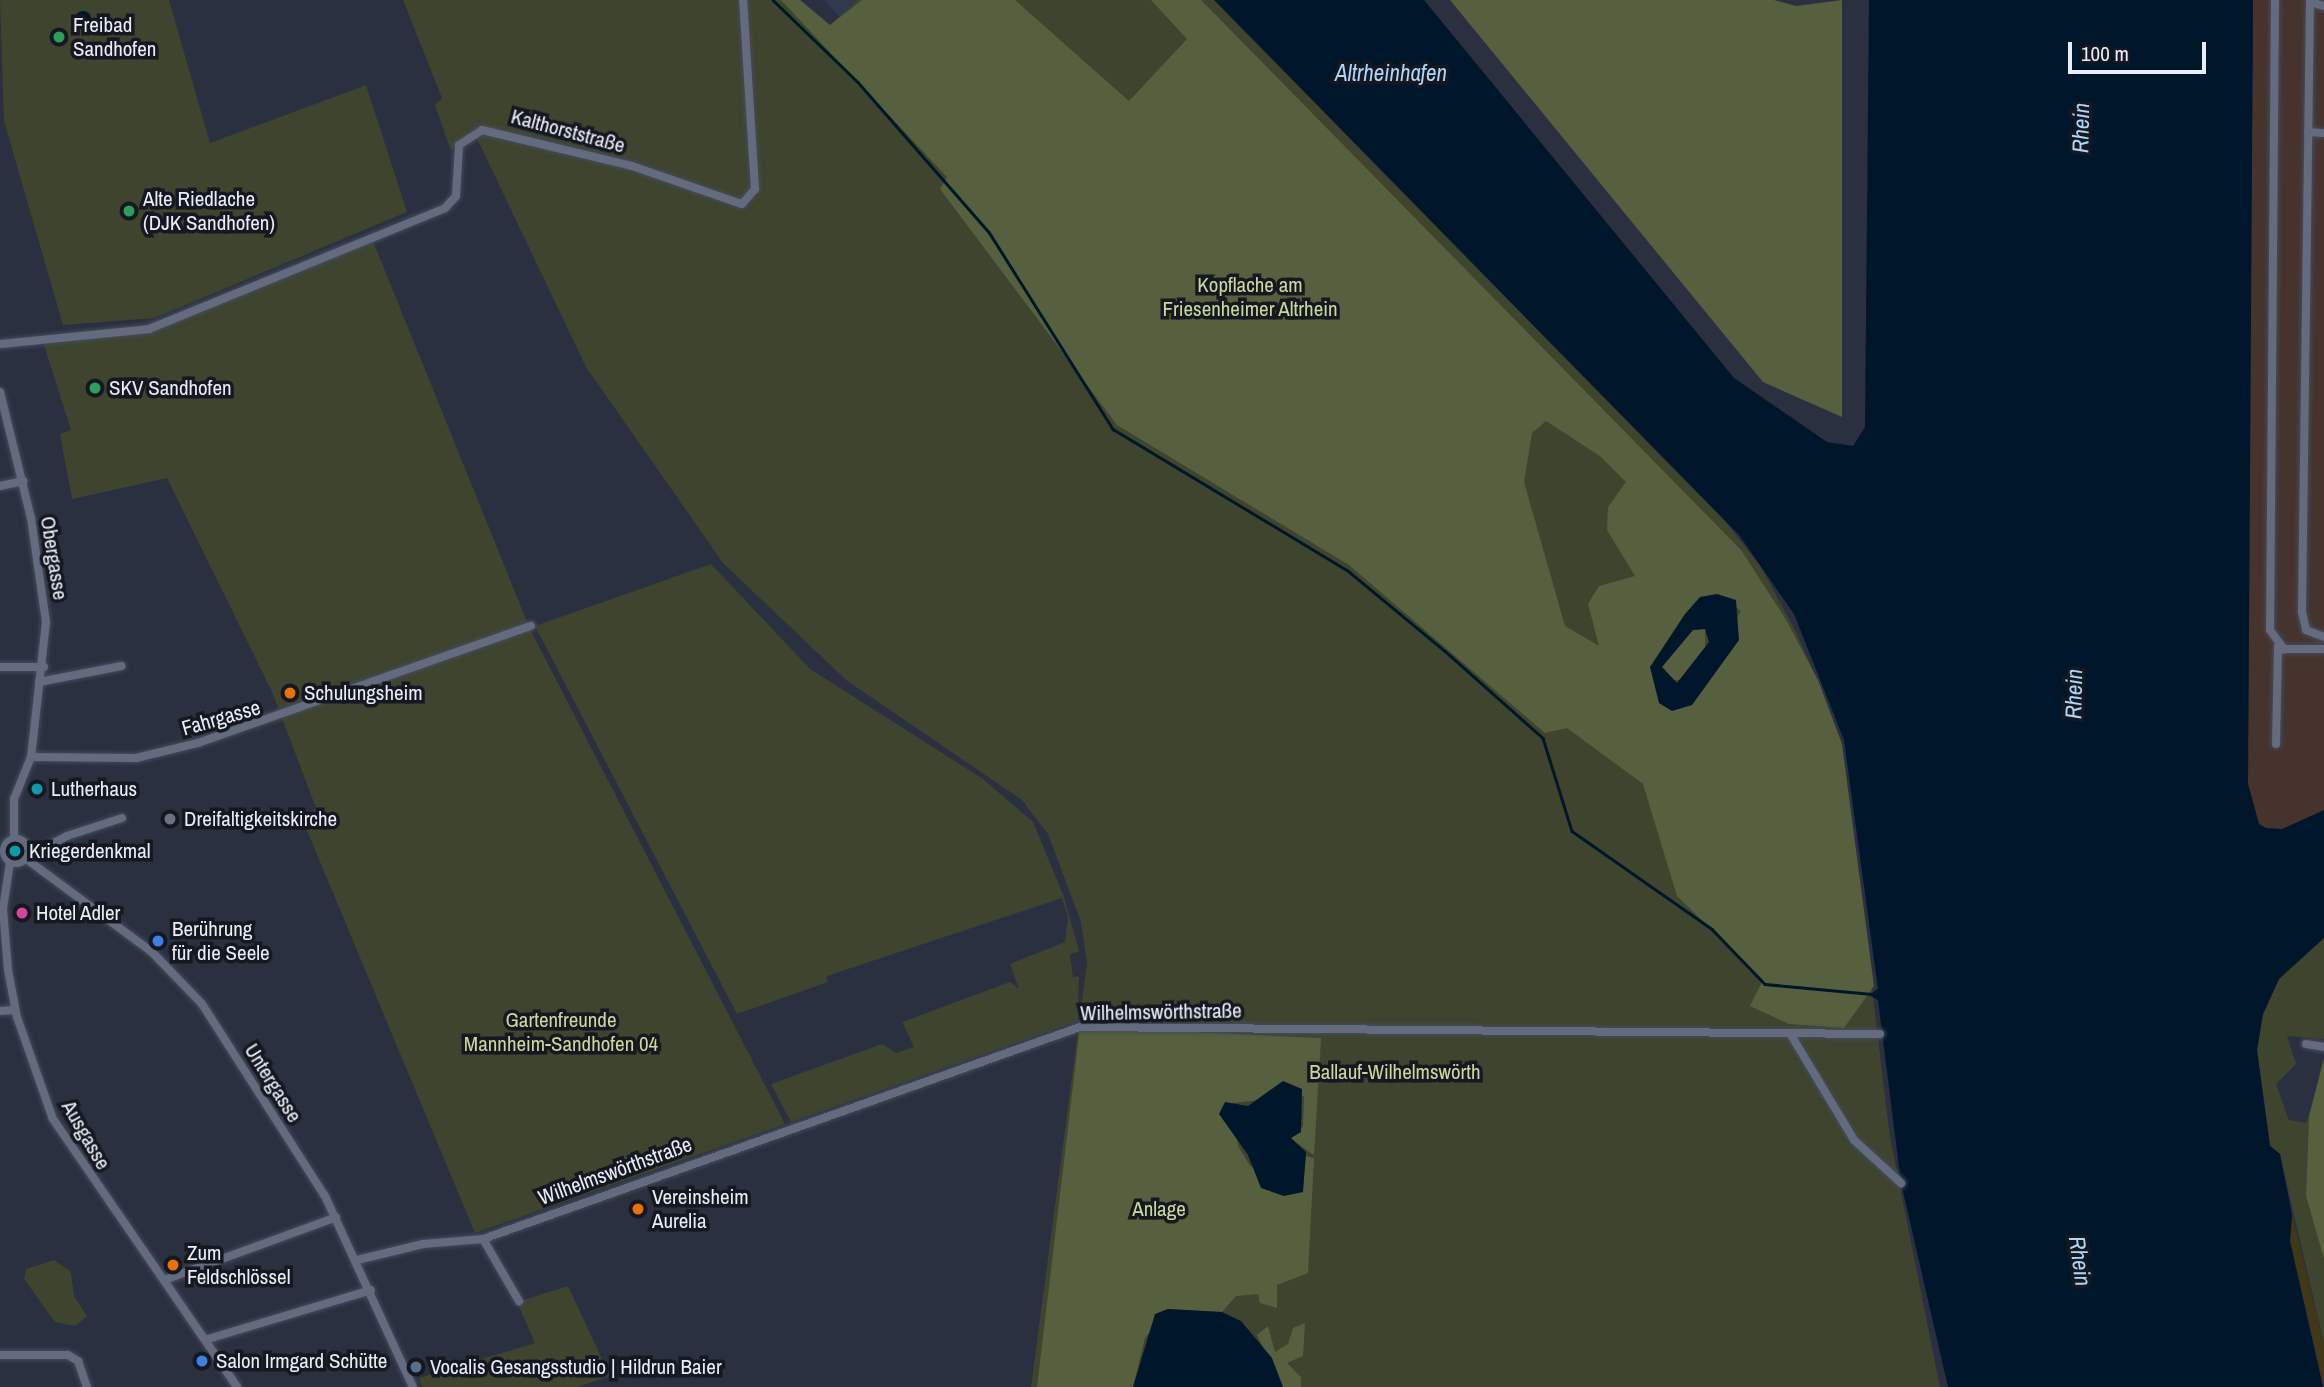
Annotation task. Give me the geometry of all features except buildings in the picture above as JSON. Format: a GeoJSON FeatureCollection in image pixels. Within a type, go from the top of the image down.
{"type":"FeatureCollection","features":[{"type":"Feature","properties":{"kind":"street","name":"Kalthorststraße"},"geometry":{"type":"LineString","coordinates":[[0,344],[149,329],[445,208],[456,196],[459,145],[482,130],[632,166],[742,204],[755,189],[750,38],[743,0]]}},
{"type":"Feature","properties":{"kind":"street"},"geometry":{"type":"LineString","coordinates":[[2276,0],[2270,630],[2278,646],[2276,744]]}},
{"type":"Feature","properties":{"kind":"street"},"geometry":{"type":"LineString","coordinates":[[2324,6],[2310,1],[2302,612],[2306,630],[2324,637]]}},
{"type":"Feature","properties":{"kind":"street"},"geometry":{"type":"LineString","coordinates":[[2308,132],[2324,132]]}},
{"type":"Feature","properties":{"kind":"street","name":"Obergasse"},"geometry":{"type":"LineString","coordinates":[[0,392],[23,481],[44,598],[44,667],[39,682],[31,757],[14,799],[11,840],[5,859]]}},
{"type":"Feature","properties":{"kind":"street"},"geometry":{"type":"LineString","coordinates":[[0,486],[23,481]]}},
{"type":"Feature","properties":{"kind":"street","name":"Fahrgasse"},"geometry":{"type":"LineString","coordinates":[[31,757],[136,758],[198,743],[531,626]]}},
{"type":"Feature","properties":{"kind":"street"},"geometry":{"type":"LineString","coordinates":[[2278,646],[2324,649]]}},
{"type":"Feature","properties":{"kind":"street"},"geometry":{"type":"LineString","coordinates":[[39,682],[121,666]]}},
{"type":"Feature","properties":{"kind":"street"},"geometry":{"type":"LineString","coordinates":[[0,667],[44,667]]}},
{"type":"Feature","properties":{"kind":"street"},"geometry":{"type":"LineString","coordinates":[[5,859],[25,858],[122,818]]}},
{"type":"Feature","properties":{"kind":"street"},"geometry":{"type":"LineString","coordinates":[[0,834],[26,845],[25,858]]}},
{"type":"Feature","properties":{"kind":"street","name":"Untergasse"},"geometry":{"type":"LineString","coordinates":[[25,858],[152,952],[186,985],[335,1217],[414,1387]]}},
{"type":"Feature","properties":{"kind":"street","name":"Ausgasse"},"geometry":{"type":"LineString","coordinates":[[5,859],[3,909],[15,1010],[53,1119],[88,1177],[167,1279],[237,1387]]}},
{"type":"Feature","properties":{"kind":"street"},"geometry":{"type":"LineString","coordinates":[[0,1011],[15,1010]]}},
{"type":"Feature","properties":{"kind":"street","name":"Wilhelmswörthstraße"},"geometry":{"type":"LineString","coordinates":[[356,1261],[423,1244],[483,1239],[1080,1027],[1880,1034]]}},
{"type":"Feature","properties":{"kind":"street"},"geometry":{"type":"LineString","coordinates":[[1791,1035],[1854,1140],[1901,1183]]}},
{"type":"Feature","properties":{"kind":"street"},"geometry":{"type":"LineString","coordinates":[[2306,1044],[2324,1047]]}},
{"type":"Feature","properties":{"kind":"street"},"geometry":{"type":"LineString","coordinates":[[167,1279],[335,1217]]}},
{"type":"Feature","properties":{"kind":"street"},"geometry":{"type":"LineString","coordinates":[[483,1239],[519,1301]]}},
{"type":"Feature","properties":{"kind":"street"},"geometry":{"type":"LineString","coordinates":[[208,1339],[371,1290]]}},
{"type":"Feature","properties":{"kind":"street"},"geometry":{"type":"LineString","coordinates":[[0,1355],[68,1355],[78,1361],[87,1387]]}},
{"type":"Feature","properties":{"kind":"shaded area"},"geometry":{"type":"Polygon","coordinates":[[[824,0],[862,0],[842,20],[824,0]]]}},
{"type":"Feature","properties":{"kind":"shaded area"},"geometry":{"type":"Polygon","coordinates":[[[2253,0],[2324,0],[2324,938],[2259,824],[2248,784],[2253,0]]]}},
{"type":"Feature","properties":{"kind":"green space","name":"Alte Riedlache (DJK Sandhofen)"},"geometry":{"type":"Polygon","coordinates":[[[0,0],[169,0],[210,143],[366,85],[407,212],[155,318],[63,325],[4,121],[0,0]]]}},
{"type":"Feature","properties":{"kind":"green space","name":"Ballauf-Wilhelmswörth"},"geometry":{"type":"Polygon","coordinates":[[[403,0],[792,0],[824,31],[857,0],[1216,0],[1722,517],[1761,567],[1796,632],[1822,691],[1851,817],[1890,1137],[1940,1387],[1031,1387],[1087,963],[1081,922],[1048,834],[1022,800],[846,680],[723,563],[586,367],[473,130],[451,151],[435,105],[442,98],[403,0]]]}},
{"type":"Feature","properties":{"kind":"green space","name":"Kopflache am Friesenheimer Altrhein"},"geometry":{"type":"Polygon","coordinates":[[[781,0],[800,0],[830,25],[862,0],[1015,0],[1129,101],[1187,39],[1151,0],[1201,0],[1741,550],[1785,618],[1818,680],[1842,744],[1874,986],[1844,1028],[1789,1024],[1750,1006],[1763,980],[1677,896],[1643,784],[1567,728],[1545,733],[1349,565],[1117,425],[940,189],[947,177],[781,0]],[[1546,421],[1532,433],[1524,482],[1565,626],[1599,646],[1588,604],[1599,586],[1635,576],[1607,530],[1608,507],[1626,482],[1600,456],[1546,421]],[[1717,594],[1650,667],[1672,711],[1741,611],[1717,594]]]}},
{"type":"Feature","properties":{"kind":"green space"},"geometry":{"type":"Polygon","coordinates":[[[1450,0],[1774,0],[1796,6],[1842,0],[1842,417],[1763,382],[1450,0]]]}},
{"type":"Feature","properties":{"kind":"green space","name":"Gartenfreunde Mannheim-Sandhofen 04"},"geometry":{"type":"Polygon","coordinates":[[[373,241],[530,629],[785,1124],[475,1233],[303,821],[316,808],[273,694],[167,478],[72,499],[60,434],[71,430],[44,345],[148,332],[373,241]]]}},
{"type":"Feature","properties":{"kind":"green space"},"geometry":{"type":"Polygon","coordinates":[[[711,564],[810,669],[983,779],[1033,822],[1064,897],[1079,951],[1070,954],[1073,977],[1079,976],[1078,1021],[791,1122],[771,1084],[882,1044],[896,1053],[914,1047],[902,1022],[1010,982],[1019,989],[1010,964],[1065,942],[1068,916],[1062,898],[836,973],[826,977],[828,982],[737,1014],[535,626],[711,564]]]}},
{"type":"Feature","properties":{"kind":"green space"},"geometry":{"type":"Polygon","coordinates":[[[1705,629],[1705,654],[1685,680],[1669,680],[1662,667],[1673,647],[1693,630],[1705,629]]]}},
{"type":"Feature","properties":{"kind":"green space"},"geometry":{"type":"Polygon","coordinates":[[[2324,938],[2324,1039],[2287,1036],[2296,1064],[2276,1084],[2289,1120],[2306,1123],[2309,1116],[2306,1196],[2324,1259],[2324,1344],[2280,1154],[2270,1146],[2257,1050],[2263,1014],[2279,979],[2324,938]]]}},
{"type":"Feature","properties":{"kind":"green space","name":"Anlage"},"geometry":{"type":"Polygon","coordinates":[[[1080,1027],[1321,1038],[1314,1155],[1291,1139],[1303,1126],[1304,1096],[1232,1103],[1238,1146],[1250,1166],[1302,1192],[1306,1156],[1314,1158],[1308,1273],[1277,1285],[1277,1308],[1260,1303],[1258,1294],[1236,1296],[1222,1312],[1168,1309],[1145,1338],[1133,1387],[1037,1387],[1080,1027]]]}},
{"type":"Feature","properties":{"kind":"green space"},"geometry":{"type":"Polygon","coordinates":[[[2324,1058],[2324,1259],[2306,1196],[2309,1116],[2324,1058]]]}},
{"type":"Feature","properties":{"kind":"green space"},"geometry":{"type":"Polygon","coordinates":[[[54,1260],[71,1272],[74,1296],[87,1316],[76,1326],[55,1322],[24,1279],[26,1269],[54,1260]]]}},
{"type":"Feature","properties":{"kind":"green space"},"geometry":{"type":"Polygon","coordinates":[[[568,1286],[610,1376],[578,1387],[422,1387],[419,1378],[535,1343],[517,1302],[568,1286]]]}},
{"type":"Feature","properties":{"kind":"green space"},"geometry":{"type":"Polygon","coordinates":[[[1305,1323],[1303,1356],[1287,1363],[1301,1377],[1301,1387],[1283,1387],[1257,1335],[1268,1326],[1275,1352],[1288,1344],[1293,1328],[1305,1323]]]}},
{"type":"Feature","properties":{"kind":"sand"},"geometry":{"type":"Polygon","coordinates":[[[2292,1215],[2324,1344],[2324,1387],[2290,1241],[2292,1215]]]}},
{"type":"Feature","properties":{"kind":"water"},"geometry":{"type":"Polygon","coordinates":[[[1214,0],[1424,0],[1734,378],[1827,442],[1853,446],[1865,427],[1869,0],[2253,0],[2248,784],[2259,824],[2266,828],[2282,829],[2324,810],[2324,938],[2279,979],[2263,1014],[2257,1050],[2270,1146],[2280,1154],[2292,1215],[2290,1241],[2323,1387],[1948,1387],[1901,1183],[1878,1000],[1869,995],[1878,989],[1844,740],[1794,614],[1739,535],[1214,0]]]}},
{"type":"Feature","properties":{"kind":"water"},"geometry":{"type":"Polygon","coordinates":[[[83,11],[89,13],[89,25],[83,27],[77,25],[75,19],[77,13],[83,11]]]}},
{"type":"Feature","properties":{"kind":"water"},"geometry":{"type":"Polygon","coordinates":[[[1717,594],[1736,600],[1739,640],[1692,705],[1672,711],[1659,703],[1650,667],[1685,614],[1700,597],[1717,594]],[[1705,629],[1693,630],[1662,667],[1677,683],[1709,642],[1705,629]]]}},
{"type":"Feature","properties":{"kind":"water"},"geometry":{"type":"Polygon","coordinates":[[[1283,1081],[1302,1089],[1301,1132],[1291,1138],[1306,1152],[1303,1192],[1284,1196],[1261,1188],[1248,1155],[1219,1114],[1225,1102],[1248,1106],[1283,1081]]]}},
{"type":"Feature","properties":{"kind":"water"},"geometry":{"type":"Polygon","coordinates":[[[1168,1309],[1222,1312],[1241,1321],[1272,1358],[1283,1387],[1133,1387],[1155,1314],[1168,1309]]]}},
{"type":"Feature","properties":{"kind":"waterway"},"geometry":{"type":"LineString","coordinates":[[773,0],[858,82],[989,232],[1113,429],[1347,570],[1445,651],[1543,738],[1572,831],[1712,929],[1765,984],[1872,994]]}},
{"type":"Feature","properties":{"kind":"place","name":"Freibad Sandhofen"},"geometry":{"type":"Point","coordinates":[59,37]}},
{"type":"Feature","properties":{"kind":"place","name":"Alte Riedlache (DJK Sandhofen)"},"geometry":{"type":"Point","coordinates":[129,211]}},
{"type":"Feature","properties":{"kind":"place","name":"SKV Sandhofen"},"geometry":{"type":"Point","coordinates":[95,388]}},
{"type":"Feature","properties":{"kind":"place","name":"Schulungsheim"},"geometry":{"type":"Point","coordinates":[290,693]}},
{"type":"Feature","properties":{"kind":"place","name":"Lutherhaus"},"geometry":{"type":"Point","coordinates":[37,789]}},
{"type":"Feature","properties":{"kind":"place","name":"Dreifaltigkeitskirche"},"geometry":{"type":"Point","coordinates":[170,819]}},
{"type":"Feature","properties":{"kind":"place","name":"Kriegerdenkmal"},"geometry":{"type":"Point","coordinates":[15,851]}},
{"type":"Feature","properties":{"kind":"place","name":"Hotel Adler"},"geometry":{"type":"Point","coordinates":[22,913]}},
{"type":"Feature","properties":{"kind":"place","name":"Berührung für die Seele"},"geometry":{"type":"Point","coordinates":[158,941]}},
{"type":"Feature","properties":{"kind":"place","name":"Vereinsheim Aurelia"},"geometry":{"type":"Point","coordinates":[638,1209]}},
{"type":"Feature","properties":{"kind":"place","name":"Zum Feldschlössel"},"geometry":{"type":"Point","coordinates":[173,1265]}},
{"type":"Feature","properties":{"kind":"place","name":"Salon Irmgard Schütte"},"geometry":{"type":"Point","coordinates":[202,1361]}},
{"type":"Feature","properties":{"kind":"place","name":"Vocalis Gesangsstudio | Hildrun Baier"},"geometry":{"type":"Point","coordinates":[416,1367]}},
{"type":"Feature","properties":{"kind":"water label","name":"Altrheinhafen"},"geometry":{"type":"Point","coordinates":[1391,73]}},
{"type":"Feature","properties":{"kind":"water label","name":"Rhein"},"geometry":{"type":"Point","coordinates":[2081,128]}},
{"type":"Feature","properties":{"kind":"water label","name":"Rhein"},"geometry":{"type":"Point","coordinates":[2074,694]}},
{"type":"Feature","properties":{"kind":"water label","name":"Rhein"},"geometry":{"type":"Point","coordinates":[2080,1261]}}]}
